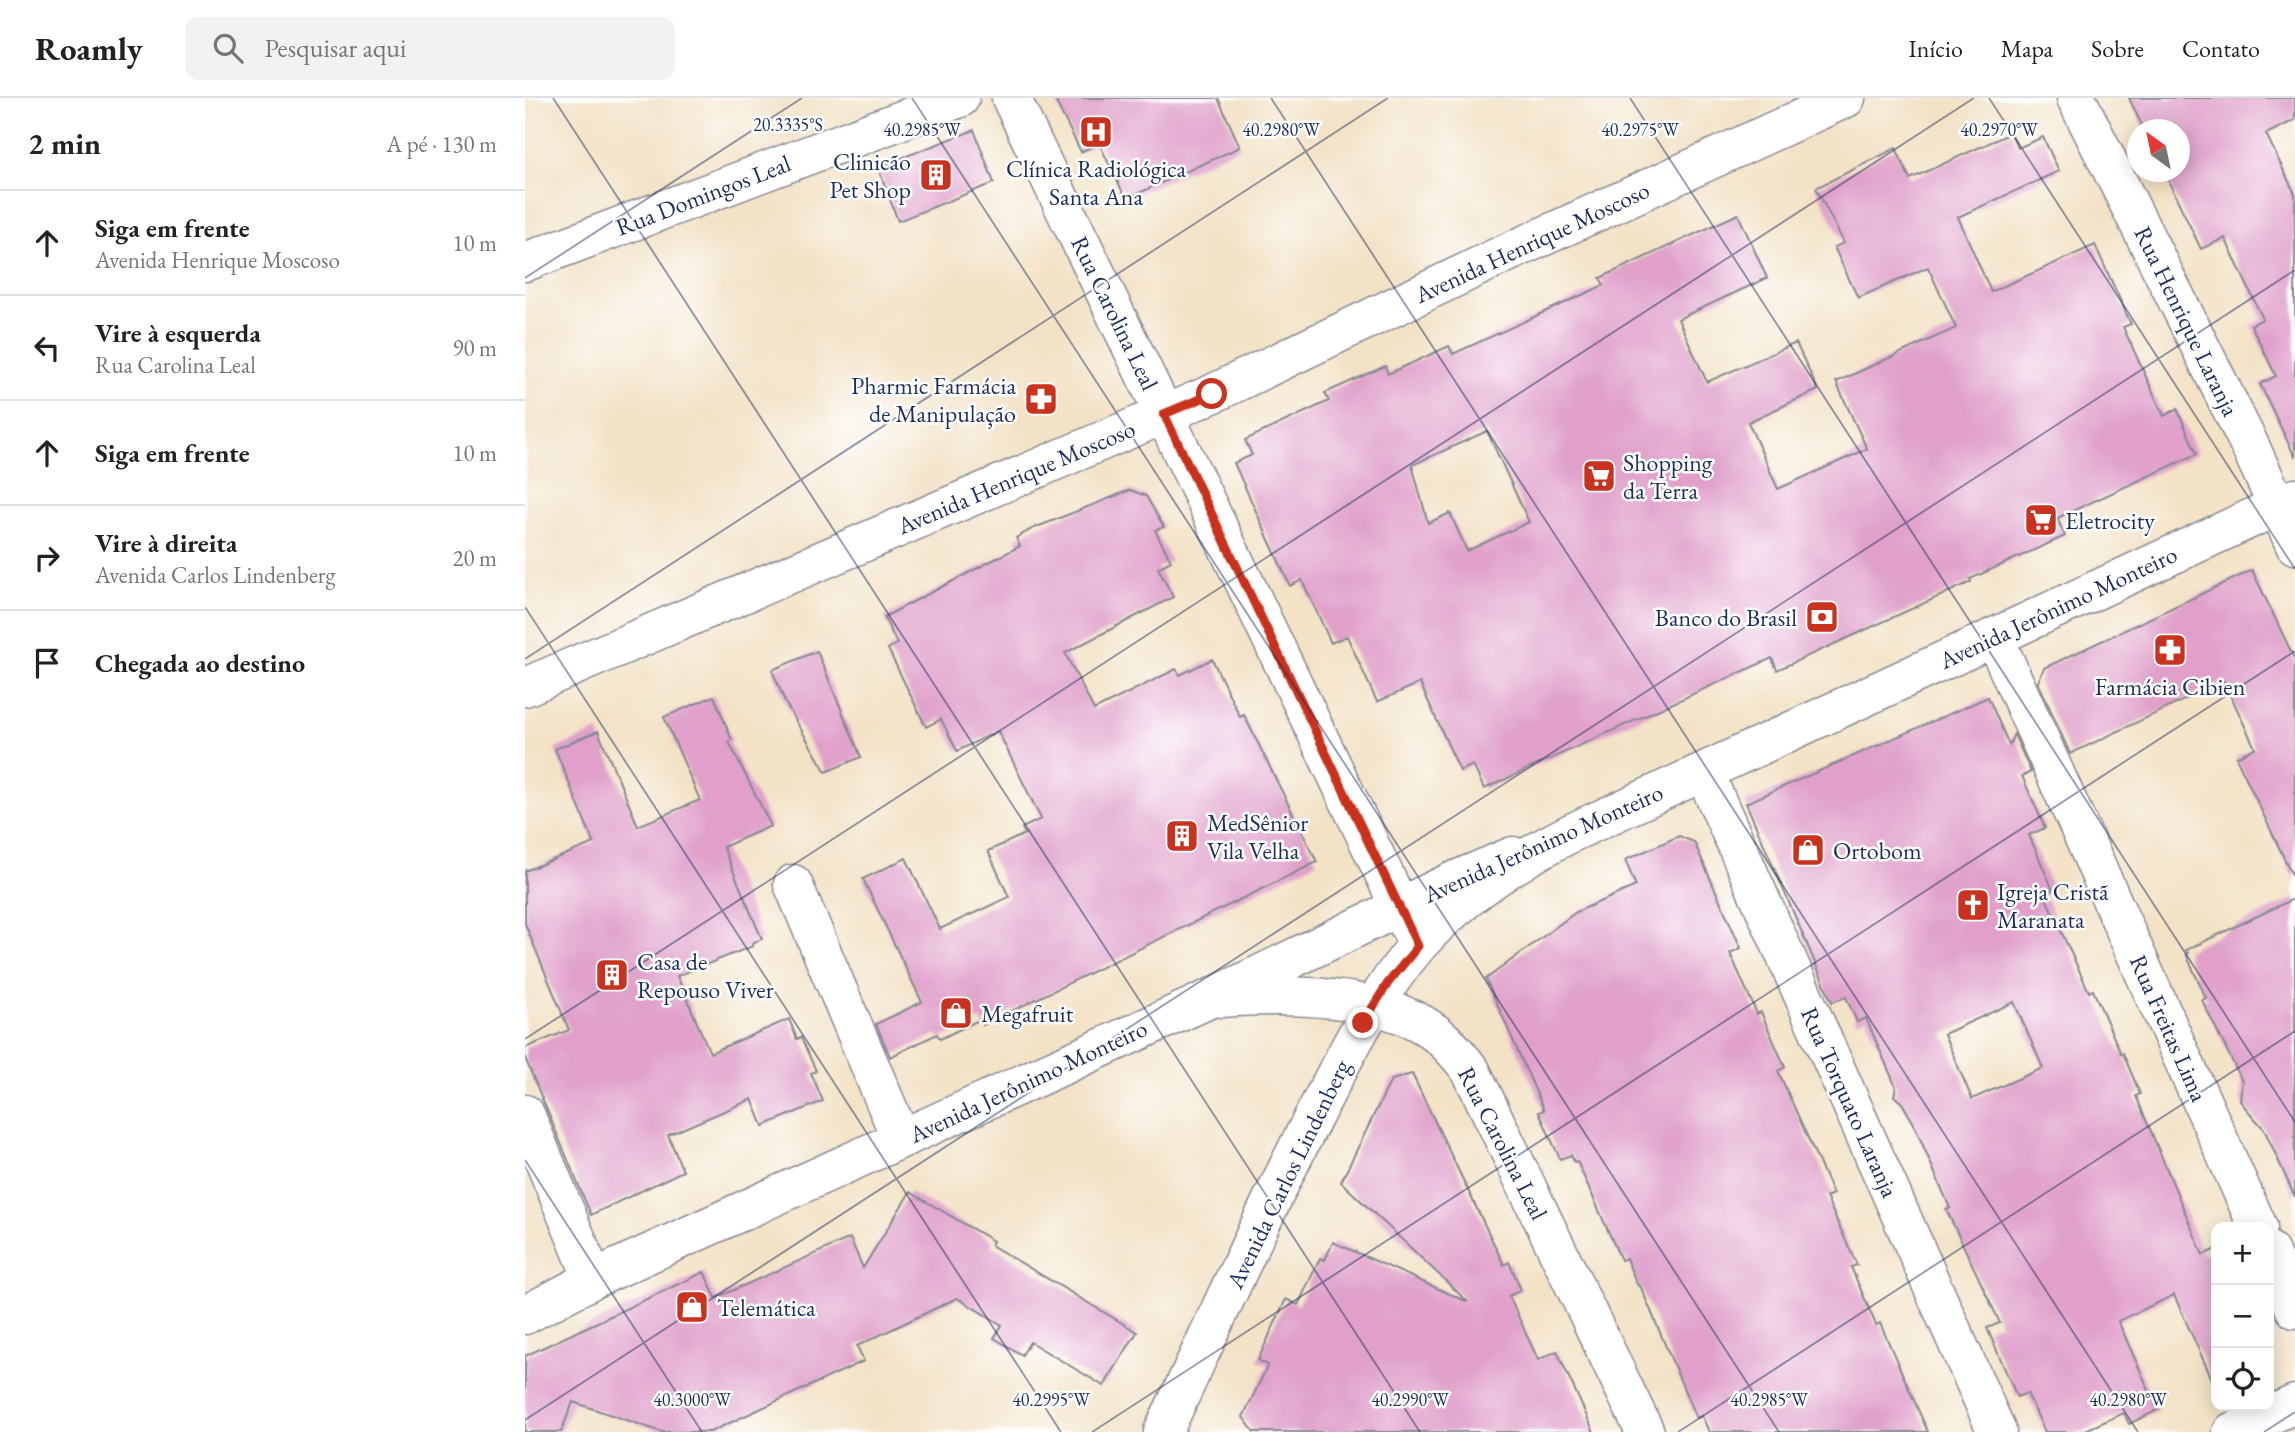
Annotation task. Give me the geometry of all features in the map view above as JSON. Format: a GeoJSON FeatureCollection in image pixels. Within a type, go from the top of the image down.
{"type":"FeatureCollection","features":[{"type":"Feature","properties":{"kind":"street","name":"Rua Domingos Leal"},"geometry":{"type":"LineString","coordinates":[[525,262],[960,98]]}},
{"type":"Feature","properties":{"kind":"street","name":"Rua Carolina Leal"},"geometry":{"type":"LineString","coordinates":[[1011,98],[1418,946]]}},
{"type":"Feature","properties":{"kind":"street","name":"Avenida Henrique Moscoso"},"geometry":{"type":"LineString","coordinates":[[525,687],[1212,394],[1496,258],[1846,98]]}},
{"type":"Feature","properties":{"kind":"street","name":"Rua Henrique Laranja"},"geometry":{"type":"LineString","coordinates":[[2077,98],[2250,446],[2286,502],[2295,545]]}},
{"type":"Feature","properties":{"kind":"street","name":"Avenida Jerônimo Monteiro"},"geometry":{"type":"LineString","coordinates":[[525,1315],[593,1279],[1209,999],[1499,861],[1571,833],[1704,772],[2286,502]]}},
{"type":"Feature","properties":{"kind":"street","name":"Rua Freitas Lima"},"geometry":{"type":"LineString","coordinates":[[1994,637],[2256,1222]]}},
{"type":"Feature","properties":{"kind":"street","name":"Rua Torquato Laranja"},"geometry":{"type":"LineString","coordinates":[[1704,772],[1997,1432]]}},
{"type":"Feature","properties":{"kind":"street","name":"Avenida Carlos Lindenberg"},"geometry":{"type":"LineString","coordinates":[[1163,1432],[1297,1147],[1373,1006],[1418,946],[1451,912],[1489,881],[1529,855],[1571,833]]}},
{"type":"Feature","properties":{"kind":"street"},"geometry":{"type":"LineString","coordinates":[[793,884],[901,1139]]}},
{"type":"Feature","properties":{"kind":"street","name":"Rua Carolina Leal"},"geometry":{"type":"LineString","coordinates":[[1209,999],[1291,997],[1373,1006],[1416,1021],[1436,1033],[1455,1050],[1471,1070],[1645,1432]]}},
{"type":"Feature","properties":{"kind":"street"},"geometry":{"type":"LineString","coordinates":[[525,1114],[593,1279]]}},
{"type":"Feature","properties":{"kind":"street"},"geometry":{"type":"LineString","coordinates":[[2274,1262],[2295,1309]]}},
{"type":"Feature","properties":{"kind":"street"},"geometry":{"type":"LineString","coordinates":[[2232,1432],[2295,1404]]}},
{"type":"Feature","properties":{"kind":"building"},"geometry":{"type":"Polygon","coordinates":[[[1054,98],[1218,98],[1240,147],[1126,199],[1099,143],[1081,152],[1054,98]]]}},
{"type":"Feature","properties":{"kind":"building"},"geometry":{"type":"Polygon","coordinates":[[[2129,98],[2295,98],[2295,120],[2266,134],[2295,194],[2295,457],[2260,384],[2276,376],[2251,325],[2263,319],[2225,238],[2201,249],[2169,182],[2190,182],[2190,119],[2139,119],[2129,98]]]}},
{"type":"Feature","properties":{"kind":"building","name":"Clinicão Pet Shop"},"geometry":{"type":"Polygon","coordinates":[[[974,130],[994,183],[898,221],[878,167],[974,130]]]}},
{"type":"Feature","properties":{"kind":"building"},"geometry":{"type":"Polygon","coordinates":[[[2011,133],[2018,148],[2043,137],[2059,171],[1958,217],[1991,292],[2095,245],[2131,324],[2123,327],[2164,416],[2177,409],[2197,454],[2057,518],[2065,536],[1970,579],[1971,582],[1777,670],[1772,658],[1484,789],[1473,765],[1460,771],[1420,683],[1377,702],[1347,636],[1331,643],[1302,580],[1290,586],[1234,463],[1252,455],[1245,440],[1329,401],[1325,393],[1385,366],[1388,374],[1449,346],[1453,354],[1604,285],[1600,278],[1738,214],[1767,278],[1678,319],[1707,382],[1796,343],[1818,390],[1748,422],[1778,489],[1867,449],[1836,382],[1956,328],[1928,267],[1858,298],[1834,247],[1844,243],[1816,188],[1896,148],[1910,179],[2011,133]],[[1487,431],[1412,465],[1428,523],[1450,513],[1467,551],[1529,522],[1487,431]]]}},
{"type":"Feature","properties":{"kind":"building"},"geometry":{"type":"Polygon","coordinates":[[[1130,490],[1146,496],[1164,527],[1155,530],[1171,561],[1158,568],[1173,597],[1065,653],[1094,710],[1176,669],[1180,675],[1212,659],[1240,717],[1244,715],[1317,862],[983,1025],[981,1019],[940,1039],[937,1034],[890,1057],[876,1024],[922,1002],[863,879],[906,858],[940,929],[1009,897],[988,851],[1025,834],[1022,828],[1041,819],[998,731],[957,751],[941,719],[926,727],[888,649],[897,644],[884,617],[1020,546],[1016,538],[1032,529],[1130,490]]]}},
{"type":"Feature","properties":{"kind":"building"},"geometry":{"type":"Polygon","coordinates":[[[2252,570],[2295,660],[2295,881],[2236,757],[2255,748],[2224,681],[2070,754],[2038,682],[2044,668],[2252,570]]]}},
{"type":"Feature","properties":{"kind":"building"},"geometry":{"type":"Polygon","coordinates":[[[817,651],[861,757],[826,772],[786,704],[772,670],[817,651]]]}},
{"type":"Feature","properties":{"kind":"building"},"geometry":{"type":"Polygon","coordinates":[[[714,696],[732,740],[729,742],[771,826],[723,847],[762,939],[752,943],[753,946],[677,976],[710,1053],[789,1019],[797,1039],[801,1037],[816,1071],[811,1073],[823,1101],[763,1126],[752,1099],[668,1135],[683,1171],[591,1215],[525,1058],[525,1048],[569,1030],[525,924],[525,871],[594,843],[555,749],[598,731],[638,826],[700,800],[664,717],[714,696]]]}},
{"type":"Feature","properties":{"kind":"building"},"geometry":{"type":"Polygon","coordinates":[[[1988,697],[2009,745],[2014,734],[2031,772],[2022,776],[2045,828],[2029,835],[2053,890],[2044,894],[2089,992],[2093,990],[2121,1054],[2123,1053],[2140,1094],[2136,1096],[2203,1255],[2211,1251],[2211,1377],[2174,1295],[2118,1321],[2158,1410],[2129,1424],[2124,1413],[2081,1432],[2045,1432],[2027,1393],[2017,1397],[1987,1328],[2000,1323],[1946,1209],[1950,1208],[1913,1122],[1902,1103],[1894,1096],[1896,1087],[1866,1018],[1857,1022],[1846,997],[1832,1002],[1746,803],[1988,697]],[[2014,1002],[1944,1034],[1972,1099],[2043,1068],[2014,1002]]]}},
{"type":"Feature","properties":{"kind":"building"},"geometry":{"type":"Polygon","coordinates":[[[1679,836],[1694,842],[1741,948],[1730,953],[1757,1014],[1761,1012],[1785,1067],[1778,1071],[1833,1194],[1826,1197],[1857,1265],[1851,1267],[1876,1325],[1880,1323],[1928,1432],[1709,1432],[1702,1416],[1696,1418],[1640,1285],[1638,1286],[1626,1258],[1621,1260],[1577,1161],[1574,1162],[1571,1155],[1560,1159],[1539,1112],[1544,1110],[1486,979],[1576,912],[1636,886],[1625,860],[1679,836]]]}},
{"type":"Feature","properties":{"kind":"building"},"geometry":{"type":"Polygon","coordinates":[[[2295,898],[2295,1197],[2264,1129],[2240,1100],[2242,1081],[2202,1000],[2206,998],[2186,950],[2295,898]]]}},
{"type":"Feature","properties":{"kind":"building"},"geometry":{"type":"Polygon","coordinates":[[[1412,1074],[1504,1265],[1509,1262],[1521,1290],[1509,1296],[1538,1360],[1557,1351],[1594,1432],[1254,1432],[1243,1417],[1268,1365],[1258,1360],[1286,1299],[1298,1305],[1320,1258],[1325,1260],[1333,1242],[1468,1302],[1341,1182],[1391,1080],[1412,1074]]]}},
{"type":"Feature","properties":{"kind":"building"},"geometry":{"type":"Polygon","coordinates":[[[910,1192],[993,1241],[991,1245],[1137,1332],[1104,1386],[1030,1342],[1022,1355],[994,1338],[1002,1325],[957,1298],[857,1346],[864,1361],[710,1432],[662,1432],[573,1402],[561,1432],[525,1432],[525,1356],[704,1272],[716,1298],[850,1238],[863,1268],[910,1192]]]}},
{"type":"Feature","properties":{"kind":"place","name":"Clínica Radiológica Santa Ana"},"geometry":{"type":"Point","coordinates":[1096,132]}},
{"type":"Feature","properties":{"kind":"place","name":"Clinicão Pet Shop"},"geometry":{"type":"Point","coordinates":[936,175]}},
{"type":"Feature","properties":{"kind":"place","name":"Pharmic Farmácia de Manipulação"},"geometry":{"type":"Point","coordinates":[1041,399]}},
{"type":"Feature","properties":{"kind":"place","name":"Shopping da Terra"},"geometry":{"type":"Point","coordinates":[1599,476]}},
{"type":"Feature","properties":{"kind":"place","name":"Eletrocity"},"geometry":{"type":"Point","coordinates":[2041,520]}},
{"type":"Feature","properties":{"kind":"place","name":"Banco do Brasil"},"geometry":{"type":"Point","coordinates":[1822,617]}},
{"type":"Feature","properties":{"kind":"place","name":"Farmácia Cibien"},"geometry":{"type":"Point","coordinates":[2170,650]}},
{"type":"Feature","properties":{"kind":"place","name":"MedSênior Vila Velha"},"geometry":{"type":"Point","coordinates":[1182,836]}},
{"type":"Feature","properties":{"kind":"place","name":"Ortobom"},"geometry":{"type":"Point","coordinates":[1808,850]}},
{"type":"Feature","properties":{"kind":"place","name":"Igreja Cristã Maranata"},"geometry":{"type":"Point","coordinates":[1973,905]}},
{"type":"Feature","properties":{"kind":"place","name":"Casa de Repouso Viver"},"geometry":{"type":"Point","coordinates":[612,975]}},
{"type":"Feature","properties":{"kind":"place","name":"Megafruit"},"geometry":{"type":"Point","coordinates":[956,1013]}},
{"type":"Feature","properties":{"kind":"place","name":"Telemática"},"geometry":{"type":"Point","coordinates":[692,1307]}},
{"type":"Feature","properties":{"kind":"route"},"geometry":{"type":"LineString","coordinates":[[1212,394],[1164,414],[1418,946],[1388,983],[1363,1023]]}}]}
